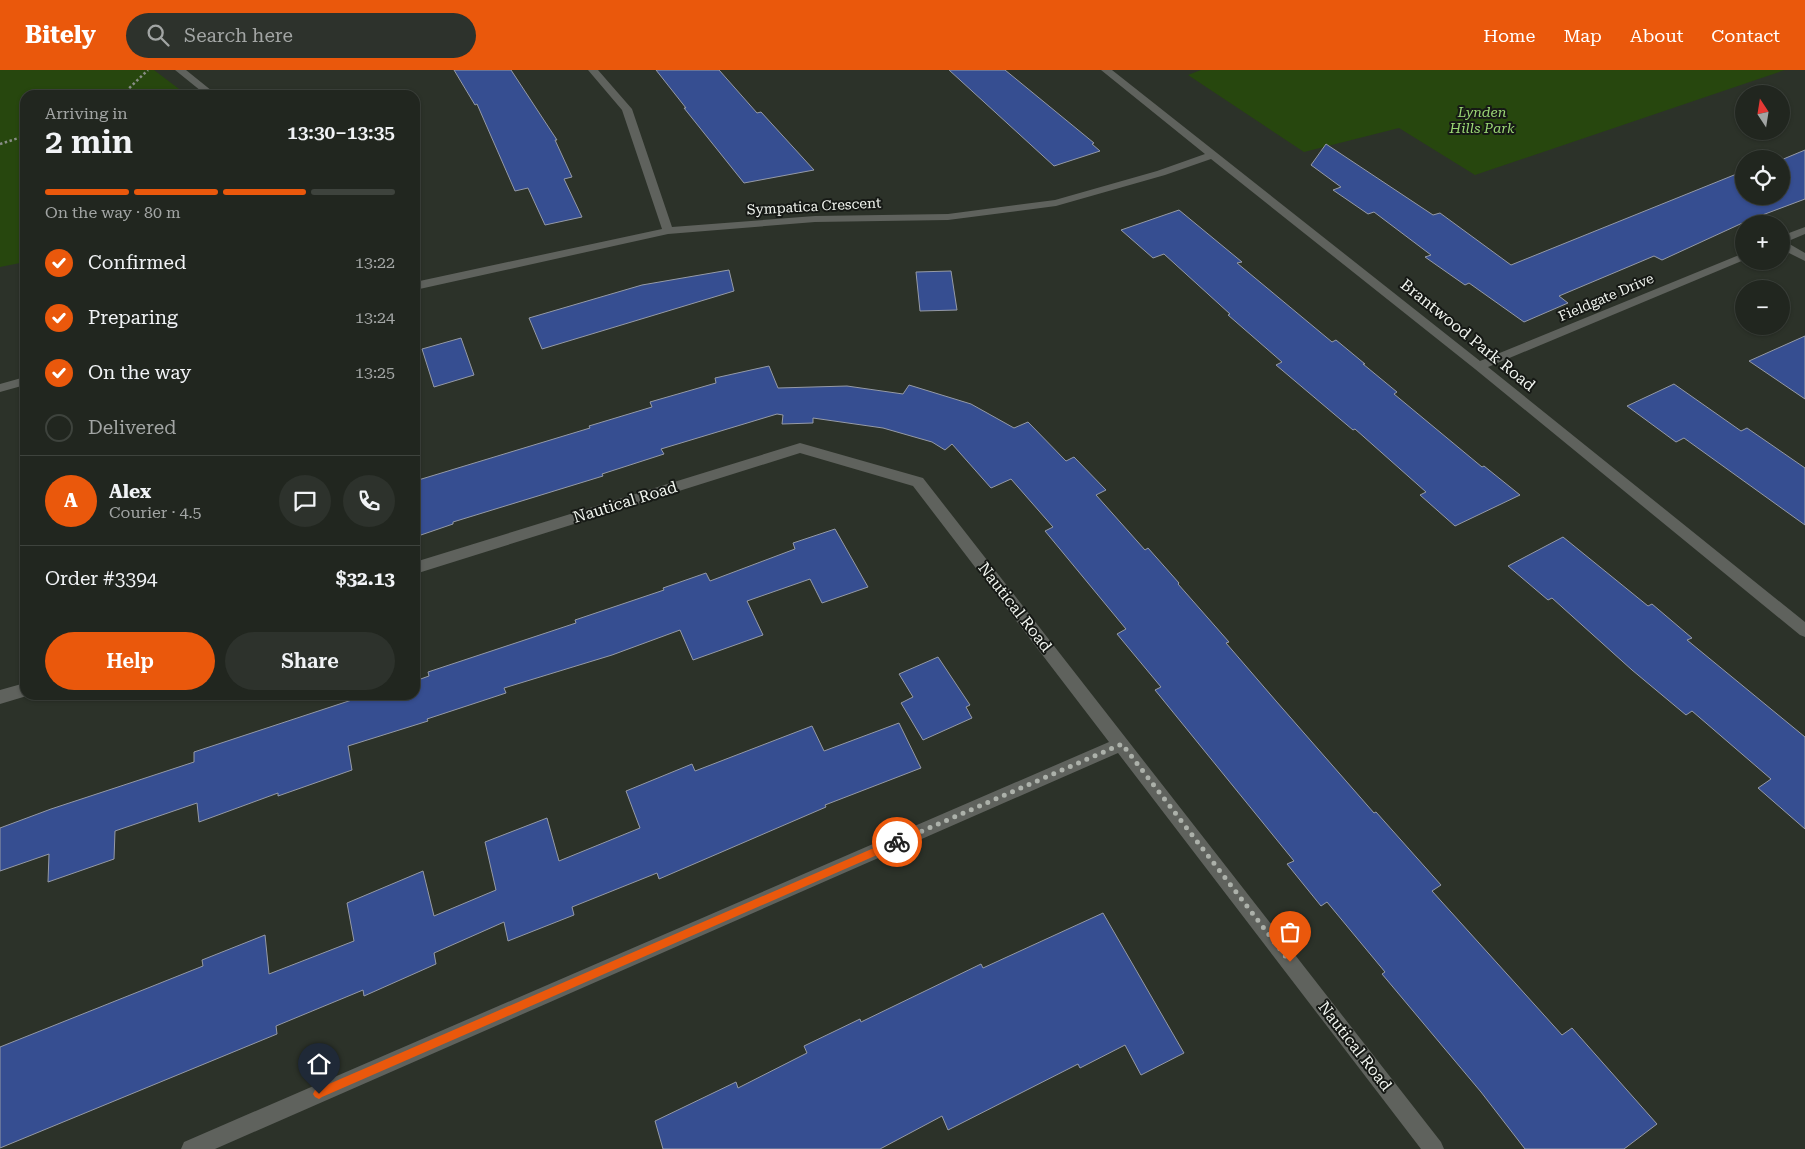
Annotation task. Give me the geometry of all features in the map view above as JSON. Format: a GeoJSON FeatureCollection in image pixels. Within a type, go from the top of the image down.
{"type":"FeatureCollection","features":[{"type":"Feature","properties":{"kind":"street"},"geometry":{"type":"LineString","coordinates":[[180,70],[206,90]]}},
{"type":"Feature","properties":{"kind":"street"},"geometry":{"type":"LineString","coordinates":[[593,70],[627,109],[668,231]]}},
{"type":"Feature","properties":{"kind":"street","name":"Brantwood Park Road"},"geometry":{"type":"LineString","coordinates":[[1106,70],[1479,366],[1805,631]]}},
{"type":"Feature","properties":{"kind":"street","name":"Sympatica Crescent"},"geometry":{"type":"LineString","coordinates":[[420,285],[668,231],[816,219],[948,216],[1056,203],[1161,173],[1212,155]]}},
{"type":"Feature","properties":{"kind":"street"},"geometry":{"type":"LineString","coordinates":[[1790,236],[1805,230]]}},
{"type":"Feature","properties":{"kind":"street"},"geometry":{"type":"LineString","coordinates":[[1790,249],[1805,258]]}},
{"type":"Feature","properties":{"kind":"street","name":"Fieldgate Drive"},"geometry":{"type":"LineString","coordinates":[[1479,366],[1735,260]]}},
{"type":"Feature","properties":{"kind":"street"},"geometry":{"type":"LineString","coordinates":[[0,388],[20,382]]}},
{"type":"Feature","properties":{"kind":"street","name":"Nautical Road"},"geometry":{"type":"LineString","coordinates":[[420,566],[800,448],[918,482],[1434,1149]]}},
{"type":"Feature","properties":{"kind":"street"},"geometry":{"type":"LineString","coordinates":[[0,697],[20,691]]}},
{"type":"Feature","properties":{"kind":"street"},"geometry":{"type":"LineString","coordinates":[[191,1149],[1122,744]]}},
{"type":"Feature","properties":{"kind":"path"},"geometry":{"type":"LineString","coordinates":[[127,90],[148,70]]}},
{"type":"Feature","properties":{"kind":"path"},"geometry":{"type":"LineString","coordinates":[[0,144],[20,138]]}},
{"type":"Feature","properties":{"kind":"green space"},"geometry":{"type":"Polygon","coordinates":[[[0,70],[154,70],[180,90],[20,90],[20,263],[0,267],[0,70]]]}},
{"type":"Feature","properties":{"kind":"green space","name":"Lynden Hills Park"},"geometry":{"type":"Polygon","coordinates":[[[1201,70],[1785,70],[1741,85],[1735,85],[1735,87],[1475,175],[1399,128],[1304,152],[1188,75],[1201,70]]]}},
{"type":"Feature","properties":{"kind":"building"},"geometry":{"type":"Polygon","coordinates":[[[454,70],[511,70],[557,140],[555,140],[572,177],[564,179],[582,217],[545,225],[528,188],[515,191],[477,104],[475,105],[454,70]]]}},
{"type":"Feature","properties":{"kind":"building"},"geometry":{"type":"Polygon","coordinates":[[[656,70],[719,70],[757,113],[761,112],[814,170],[744,183],[656,70]]]}},
{"type":"Feature","properties":{"kind":"building"},"geometry":{"type":"Polygon","coordinates":[[[949,70],[1005,70],[1094,143],[1092,144],[1100,151],[1054,166],[949,70]]]}},
{"type":"Feature","properties":{"kind":"building"},"geometry":{"type":"Polygon","coordinates":[[[1326,144],[1433,215],[1440,213],[1511,265],[1735,175],[1735,205],[1789,205],[1762,215],[1735,215],[1735,226],[1662,260],[1654,256],[1559,296],[1568,303],[1524,322],[1469,283],[1465,285],[1425,257],[1431,255],[1374,212],[1368,214],[1333,190],[1341,187],[1311,165],[1326,144]]]}},
{"type":"Feature","properties":{"kind":"building"},"geometry":{"type":"Polygon","coordinates":[[[1805,150],[1805,199],[1790,205],[1790,156],[1805,150]]]}},
{"type":"Feature","properties":{"kind":"building"},"geometry":{"type":"Polygon","coordinates":[[[1179,210],[1242,262],[1237,263],[1332,342],[1336,340],[1397,392],[1394,394],[1482,467],[1484,466],[1520,495],[1455,526],[1420,495],[1426,492],[1355,429],[1353,430],[1276,365],[1282,362],[1228,315],[1230,314],[1164,254],[1153,258],[1121,230],[1179,210]]]}},
{"type":"Feature","properties":{"kind":"building"},"geometry":{"type":"Polygon","coordinates":[[[729,270],[734,291],[542,349],[529,318],[642,285],[729,270]]]}},
{"type":"Feature","properties":{"kind":"building"},"geometry":{"type":"Polygon","coordinates":[[[951,271],[957,310],[920,311],[916,272],[951,271]]]}},
{"type":"Feature","properties":{"kind":"building"},"geometry":{"type":"Polygon","coordinates":[[[1805,336],[1805,399],[1749,361],[1805,336]]]}},
{"type":"Feature","properties":{"kind":"building"},"geometry":{"type":"Polygon","coordinates":[[[461,338],[474,375],[434,387],[422,349],[461,338]]]}},
{"type":"Feature","properties":{"kind":"building"},"geometry":{"type":"Polygon","coordinates":[[[769,366],[778,388],[847,386],[903,394],[909,385],[971,404],[1014,428],[1028,422],[1066,461],[1074,457],[1106,490],[1096,495],[1145,550],[1148,548],[1179,583],[1229,642],[1226,643],[1276,701],[1374,813],[1376,812],[1441,885],[1432,891],[1562,1035],[1572,1028],[1657,1124],[1624,1149],[1525,1149],[1481,1092],[1382,974],[1385,972],[1327,902],[1321,906],[1287,864],[1294,861],[1155,690],[1161,687],[1117,634],[1126,629],[1045,531],[1053,527],[1011,479],[991,488],[952,444],[945,450],[932,442],[883,428],[813,418],[813,423],[782,424],[783,415],[777,414],[661,449],[664,454],[602,474],[603,476],[453,522],[453,524],[420,535],[420,479],[590,428],[589,426],[652,407],[650,402],[716,383],[715,378],[769,366]]]}},
{"type":"Feature","properties":{"kind":"building"},"geometry":{"type":"Polygon","coordinates":[[[1674,384],[1741,431],[1747,428],[1805,468],[1805,525],[1684,438],[1676,442],[1627,406],[1674,384]]]}},
{"type":"Feature","properties":{"kind":"building"},"geometry":{"type":"Polygon","coordinates":[[[835,529],[868,587],[822,603],[810,579],[747,601],[763,635],[693,660],[680,630],[612,655],[504,688],[506,693],[427,719],[428,721],[348,746],[352,770],[278,796],[278,793],[199,822],[197,803],[115,831],[114,859],[48,882],[49,854],[0,871],[0,828],[51,809],[194,762],[194,752],[352,700],[420,700],[420,679],[429,676],[428,672],[576,623],[575,620],[664,590],[663,588],[706,573],[710,581],[795,549],[793,543],[835,529]]]}},
{"type":"Feature","properties":{"kind":"building"},"geometry":{"type":"Polygon","coordinates":[[[1563,537],[1648,606],[1652,604],[1692,638],[1687,640],[1805,737],[1805,829],[1758,788],[1771,779],[1692,711],[1686,715],[1632,670],[1552,598],[1548,600],[1508,566],[1563,537]]]}},
{"type":"Feature","properties":{"kind":"building"},"geometry":{"type":"Polygon","coordinates":[[[938,657],[970,705],[966,707],[972,718],[923,740],[901,703],[913,697],[899,674],[938,657]]]}},
{"type":"Feature","properties":{"kind":"building"},"geometry":{"type":"Polygon","coordinates":[[[899,723],[921,768],[825,805],[826,807],[659,879],[657,873],[572,907],[574,915],[508,941],[504,922],[434,953],[436,964],[364,996],[363,990],[276,1026],[277,1034],[0,1148],[0,1047],[203,966],[202,960],[265,935],[269,974],[354,941],[347,903],[423,871],[434,916],[496,890],[485,842],[547,818],[559,861],[640,828],[626,791],[692,764],[695,771],[812,726],[824,751],[899,723]]]}},
{"type":"Feature","properties":{"kind":"building"},"geometry":{"type":"Polygon","coordinates":[[[1103,913],[1184,1053],[1141,1075],[1125,1045],[1080,1068],[1078,1064],[948,1130],[942,1116],[880,1149],[663,1149],[655,1121],[736,1082],[738,1088],[807,1053],[804,1046],[860,1019],[861,1022],[981,964],[983,968],[1103,913]]]}},
{"type":"Feature","properties":{"kind":"way so far"},"geometry":{"type":"LineString","coordinates":[[897,842],[1122,744],[1290,962]]}},
{"type":"Feature","properties":{"kind":"route"},"geometry":{"type":"LineString","coordinates":[[319,1094],[897,842]]}}]}
